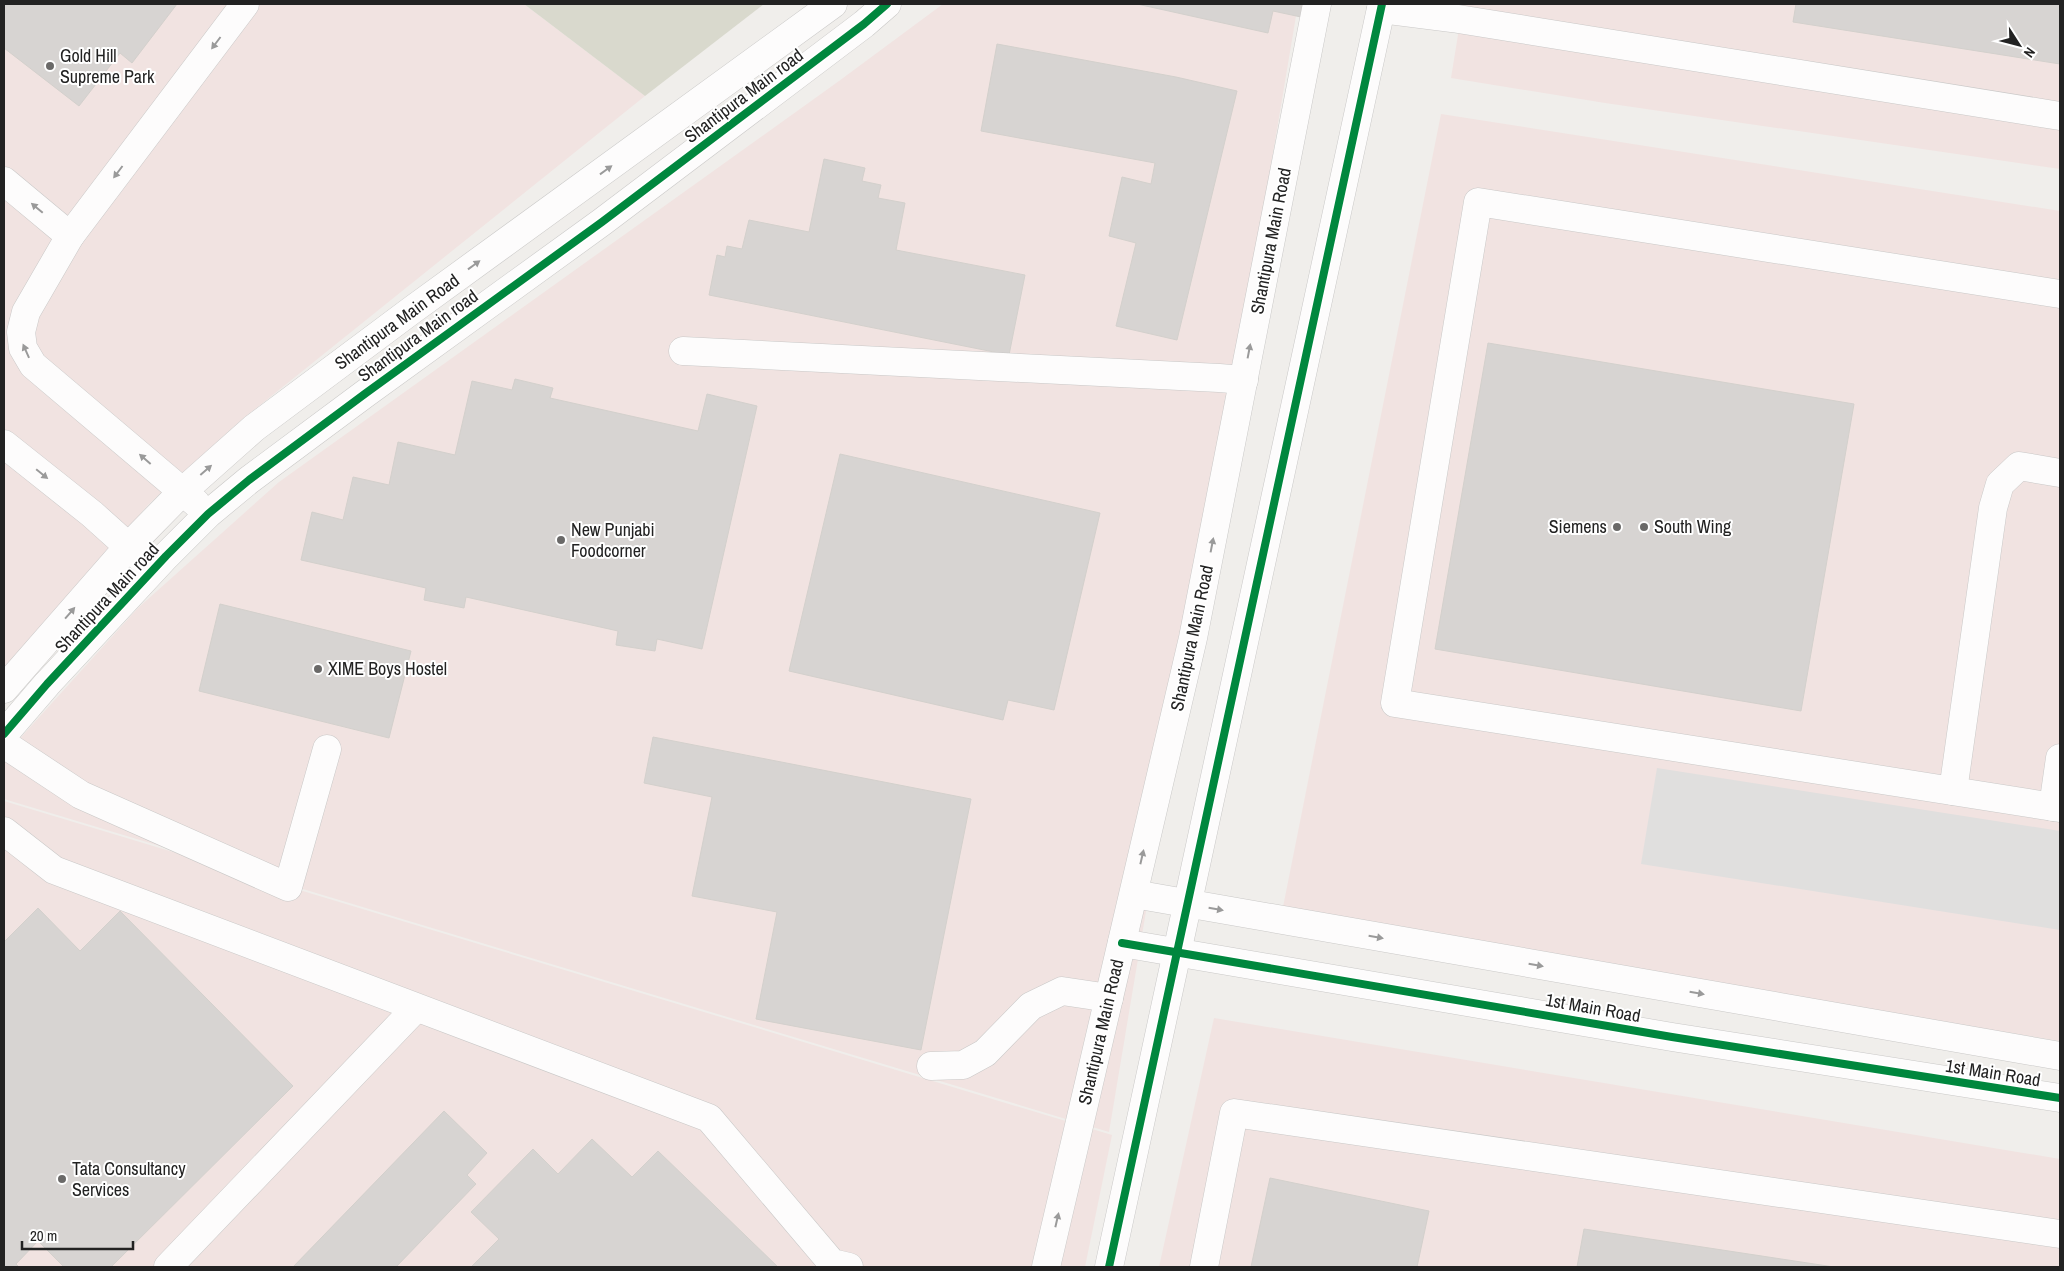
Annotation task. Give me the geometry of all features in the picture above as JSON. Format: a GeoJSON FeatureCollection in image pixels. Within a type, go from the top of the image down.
{"type":"FeatureCollection","features":[{"type":"Feature","properties":{"kind":"street"},"geometry":{"type":"LineString","coordinates":[[208,514],[33,365],[23,348],[21,332],[26,312],[70,236],[245,4]]}},
{"type":"Feature","properties":{"kind":"street","name":"Shantipura Main Road"},"geometry":{"type":"LineString","coordinates":[[5,685],[129,546],[182,492],[254,428],[420,304],[813,20],[832,4]]}},
{"type":"Feature","properties":{"kind":"street","name":"Shantipura Main road"},"geometry":{"type":"LineString","coordinates":[[4,734],[30,703],[154,569],[208,514],[249,480],[358,398],[610,216],[864,24],[887,4]]}},
{"type":"Feature","properties":{"kind":"street","name":"Shantipura Main Road"},"geometry":{"type":"LineString","coordinates":[[1046,1267],[1193,638],[1317,4]]}},
{"type":"Feature","properties":{"kind":"street"},"geometry":{"type":"LineString","coordinates":[[1109,1267],[1381,6],[2060,116]]}},
{"type":"Feature","properties":{"kind":"street"},"geometry":{"type":"LineString","coordinates":[[5,184],[70,236]]}},
{"type":"Feature","properties":{"kind":"street"},"geometry":{"type":"LineString","coordinates":[[2060,294],[1478,202],[1396,703],[2056,807],[2060,758]]}},
{"type":"Feature","properties":{"kind":"street"},"geometry":{"type":"LineString","coordinates":[[684,351],[1244,380]]}},
{"type":"Feature","properties":{"kind":"street"},"geometry":{"type":"LineString","coordinates":[[4,444],[129,546],[154,569]]}},
{"type":"Feature","properties":{"kind":"street"},"geometry":{"type":"LineString","coordinates":[[1953,791],[1993,508],[2000,484],[2019,466],[2060,468]]}},
{"type":"Feature","properties":{"kind":"street"},"geometry":{"type":"LineString","coordinates":[[5,685],[30,703]]}},
{"type":"Feature","properties":{"kind":"street"},"geometry":{"type":"LineString","coordinates":[[4,744],[81,795],[288,887],[326,749]]}},
{"type":"Feature","properties":{"kind":"street"},"geometry":{"type":"LineString","coordinates":[[4,831],[54,870],[709,1118],[832,1263],[850,1267]]}},
{"type":"Feature","properties":{"kind":"street","name":"1st Main Road"},"geometry":{"type":"LineString","coordinates":[[1134,894],[2060,1056]]}},
{"type":"Feature","properties":{"kind":"street","name":"1st Main Road"},"geometry":{"type":"LineString","coordinates":[[1122,943],[1672,1037],[2060,1098]]}},
{"type":"Feature","properties":{"kind":"street"},"geometry":{"type":"LineString","coordinates":[[932,1066],[963,1065],[985,1053],[1031,1006],[1062,990],[1109,998]]}},
{"type":"Feature","properties":{"kind":"street"},"geometry":{"type":"LineString","coordinates":[[168,1267],[416,1008]]}},
{"type":"Feature","properties":{"kind":"street"},"geometry":{"type":"LineString","coordinates":[[1204,1267],[1234,1113],[2060,1234]]}},
{"type":"Feature","properties":{"kind":"shaded area"},"geometry":{"type":"Polygon","coordinates":[[[4,4],[524,4],[645,96],[239,422],[148,505],[4,673],[4,4]]]}},
{"type":"Feature","properties":{"kind":"shaded area"},"geometry":{"type":"Polygon","coordinates":[[[524,4],[764,4],[645,96],[524,4]]]}},
{"type":"Feature","properties":{"kind":"shaded area"},"geometry":{"type":"Polygon","coordinates":[[[943,4],[1298,4],[1109,1132],[4,799],[4,756],[138,608],[279,482],[839,81],[943,4]]]}},
{"type":"Feature","properties":{"kind":"shaded area"},"geometry":{"type":"Polygon","coordinates":[[[1463,4],[2060,4],[2060,169],[1605,103],[1451,78],[1463,4]]]}},
{"type":"Feature","properties":{"kind":"shaded area"},"geometry":{"type":"Polygon","coordinates":[[[1441,114],[2060,211],[2060,1041],[1281,917],[1441,114]]]}},
{"type":"Feature","properties":{"kind":"shaded area"},"geometry":{"type":"Polygon","coordinates":[[[1657,768],[2060,831],[2060,930],[1641,864],[1657,768]]]}},
{"type":"Feature","properties":{"kind":"shaded area"},"geometry":{"type":"Polygon","coordinates":[[[4,801],[1112,1135],[1085,1267],[4,1267],[4,801]]]}},
{"type":"Feature","properties":{"kind":"shaded area"},"geometry":{"type":"Polygon","coordinates":[[[1214,1018],[2060,1159],[2060,1267],[1159,1267],[1214,1018]]]}},
{"type":"Feature","properties":{"kind":"building"},"geometry":{"type":"Polygon","coordinates":[[[4,4],[177,4],[132,63],[120,53],[79,106],[4,48],[4,4]]]}},
{"type":"Feature","properties":{"kind":"building"},"geometry":{"type":"Polygon","coordinates":[[[1137,4],[1304,4],[1301,17],[1273,11],[1268,33],[1137,4]]]}},
{"type":"Feature","properties":{"kind":"building"},"geometry":{"type":"Polygon","coordinates":[[[1796,4],[2060,4],[2060,64],[1793,22],[1796,4]]]}},
{"type":"Feature","properties":{"kind":"building"},"geometry":{"type":"Polygon","coordinates":[[[997,44],[1176,77],[1237,91],[1177,340],[1116,326],[1136,243],[1109,236],[1122,177],[1151,184],[1155,163],[981,131],[997,44]]]}},
{"type":"Feature","properties":{"kind":"building"},"geometry":{"type":"Polygon","coordinates":[[[824,159],[865,168],[862,181],[881,185],[878,198],[905,203],[896,250],[1025,275],[1009,355],[709,295],[717,255],[725,257],[727,246],[742,249],[749,220],[809,232],[824,159]]]}},
{"type":"Feature","properties":{"kind":"building","name":"South Wing"},"geometry":{"type":"Polygon","coordinates":[[[1488,343],[1854,404],[1801,711],[1435,649],[1488,343]]]}},
{"type":"Feature","properties":{"kind":"building"},"geometry":{"type":"Polygon","coordinates":[[[515,379],[553,388],[550,398],[698,431],[707,394],[757,406],[702,649],[657,639],[655,651],[616,645],[618,631],[466,597],[464,608],[424,600],[426,588],[301,560],[312,512],[343,520],[353,477],[389,485],[398,442],[455,455],[472,381],[512,390],[515,379]]]}},
{"type":"Feature","properties":{"kind":"building"},"geometry":{"type":"Polygon","coordinates":[[[840,454],[1100,513],[1054,710],[1008,700],[1003,720],[789,671],[840,454]]]}},
{"type":"Feature","properties":{"kind":"building"},"geometry":{"type":"Polygon","coordinates":[[[220,604],[411,651],[389,738],[199,691],[220,604]]]}},
{"type":"Feature","properties":{"kind":"building"},"geometry":{"type":"Polygon","coordinates":[[[653,737],[971,799],[921,1050],[756,1019],[777,912],[692,896],[712,797],[644,783],[653,737]]]}},
{"type":"Feature","properties":{"kind":"building"},"geometry":{"type":"Polygon","coordinates":[[[38,908],[80,951],[120,911],[293,1086],[111,1267],[64,1267],[38,1241],[16,1264],[19,1267],[4,1267],[4,942],[38,908]]]}},
{"type":"Feature","properties":{"kind":"building"},"geometry":{"type":"Polygon","coordinates":[[[444,1111],[487,1153],[467,1175],[476,1184],[396,1267],[293,1267],[444,1111]]]}},
{"type":"Feature","properties":{"kind":"building"},"geometry":{"type":"Polygon","coordinates":[[[592,1139],[632,1177],[658,1151],[778,1267],[471,1267],[499,1239],[471,1212],[533,1149],[558,1174],[592,1139]]]}},
{"type":"Feature","properties":{"kind":"building"},"geometry":{"type":"Polygon","coordinates":[[[1270,1178],[1429,1211],[1417,1267],[1251,1267],[1270,1178]]]}},
{"type":"Feature","properties":{"kind":"building"},"geometry":{"type":"Polygon","coordinates":[[[1584,1229],[1834,1267],[1577,1267],[1584,1229]]]}},
{"type":"Feature","properties":{"kind":"cycle path"},"geometry":{"type":"LineString","coordinates":[[4,734],[47,684],[166,556],[208,514],[249,480],[602,222],[864,24],[887,4]]}},
{"type":"Feature","properties":{"kind":"cycle path"},"geometry":{"type":"LineString","coordinates":[[1109,1267],[1382,4]]}},
{"type":"Feature","properties":{"kind":"cycle path"},"geometry":{"type":"LineString","coordinates":[[1122,943],[1672,1037],[2060,1098]]}},
{"type":"Feature","properties":{"kind":"place","name":"Gold Hill Supreme Park"},"geometry":{"type":"Point","coordinates":[50,66]}},
{"type":"Feature","properties":{"kind":"place","name":"Siemens"},"geometry":{"type":"Point","coordinates":[1617,527]}},
{"type":"Feature","properties":{"kind":"place","name":"South Wing"},"geometry":{"type":"Point","coordinates":[1644,527]}},
{"type":"Feature","properties":{"kind":"place","name":"New Punjabi Foodcorner"},"geometry":{"type":"Point","coordinates":[561,540]}},
{"type":"Feature","properties":{"kind":"place","name":"XIME Boys Hostel"},"geometry":{"type":"Point","coordinates":[318,669]}},
{"type":"Feature","properties":{"kind":"place","name":"Tata Consultancy Services"},"geometry":{"type":"Point","coordinates":[62,1179]}}]}
